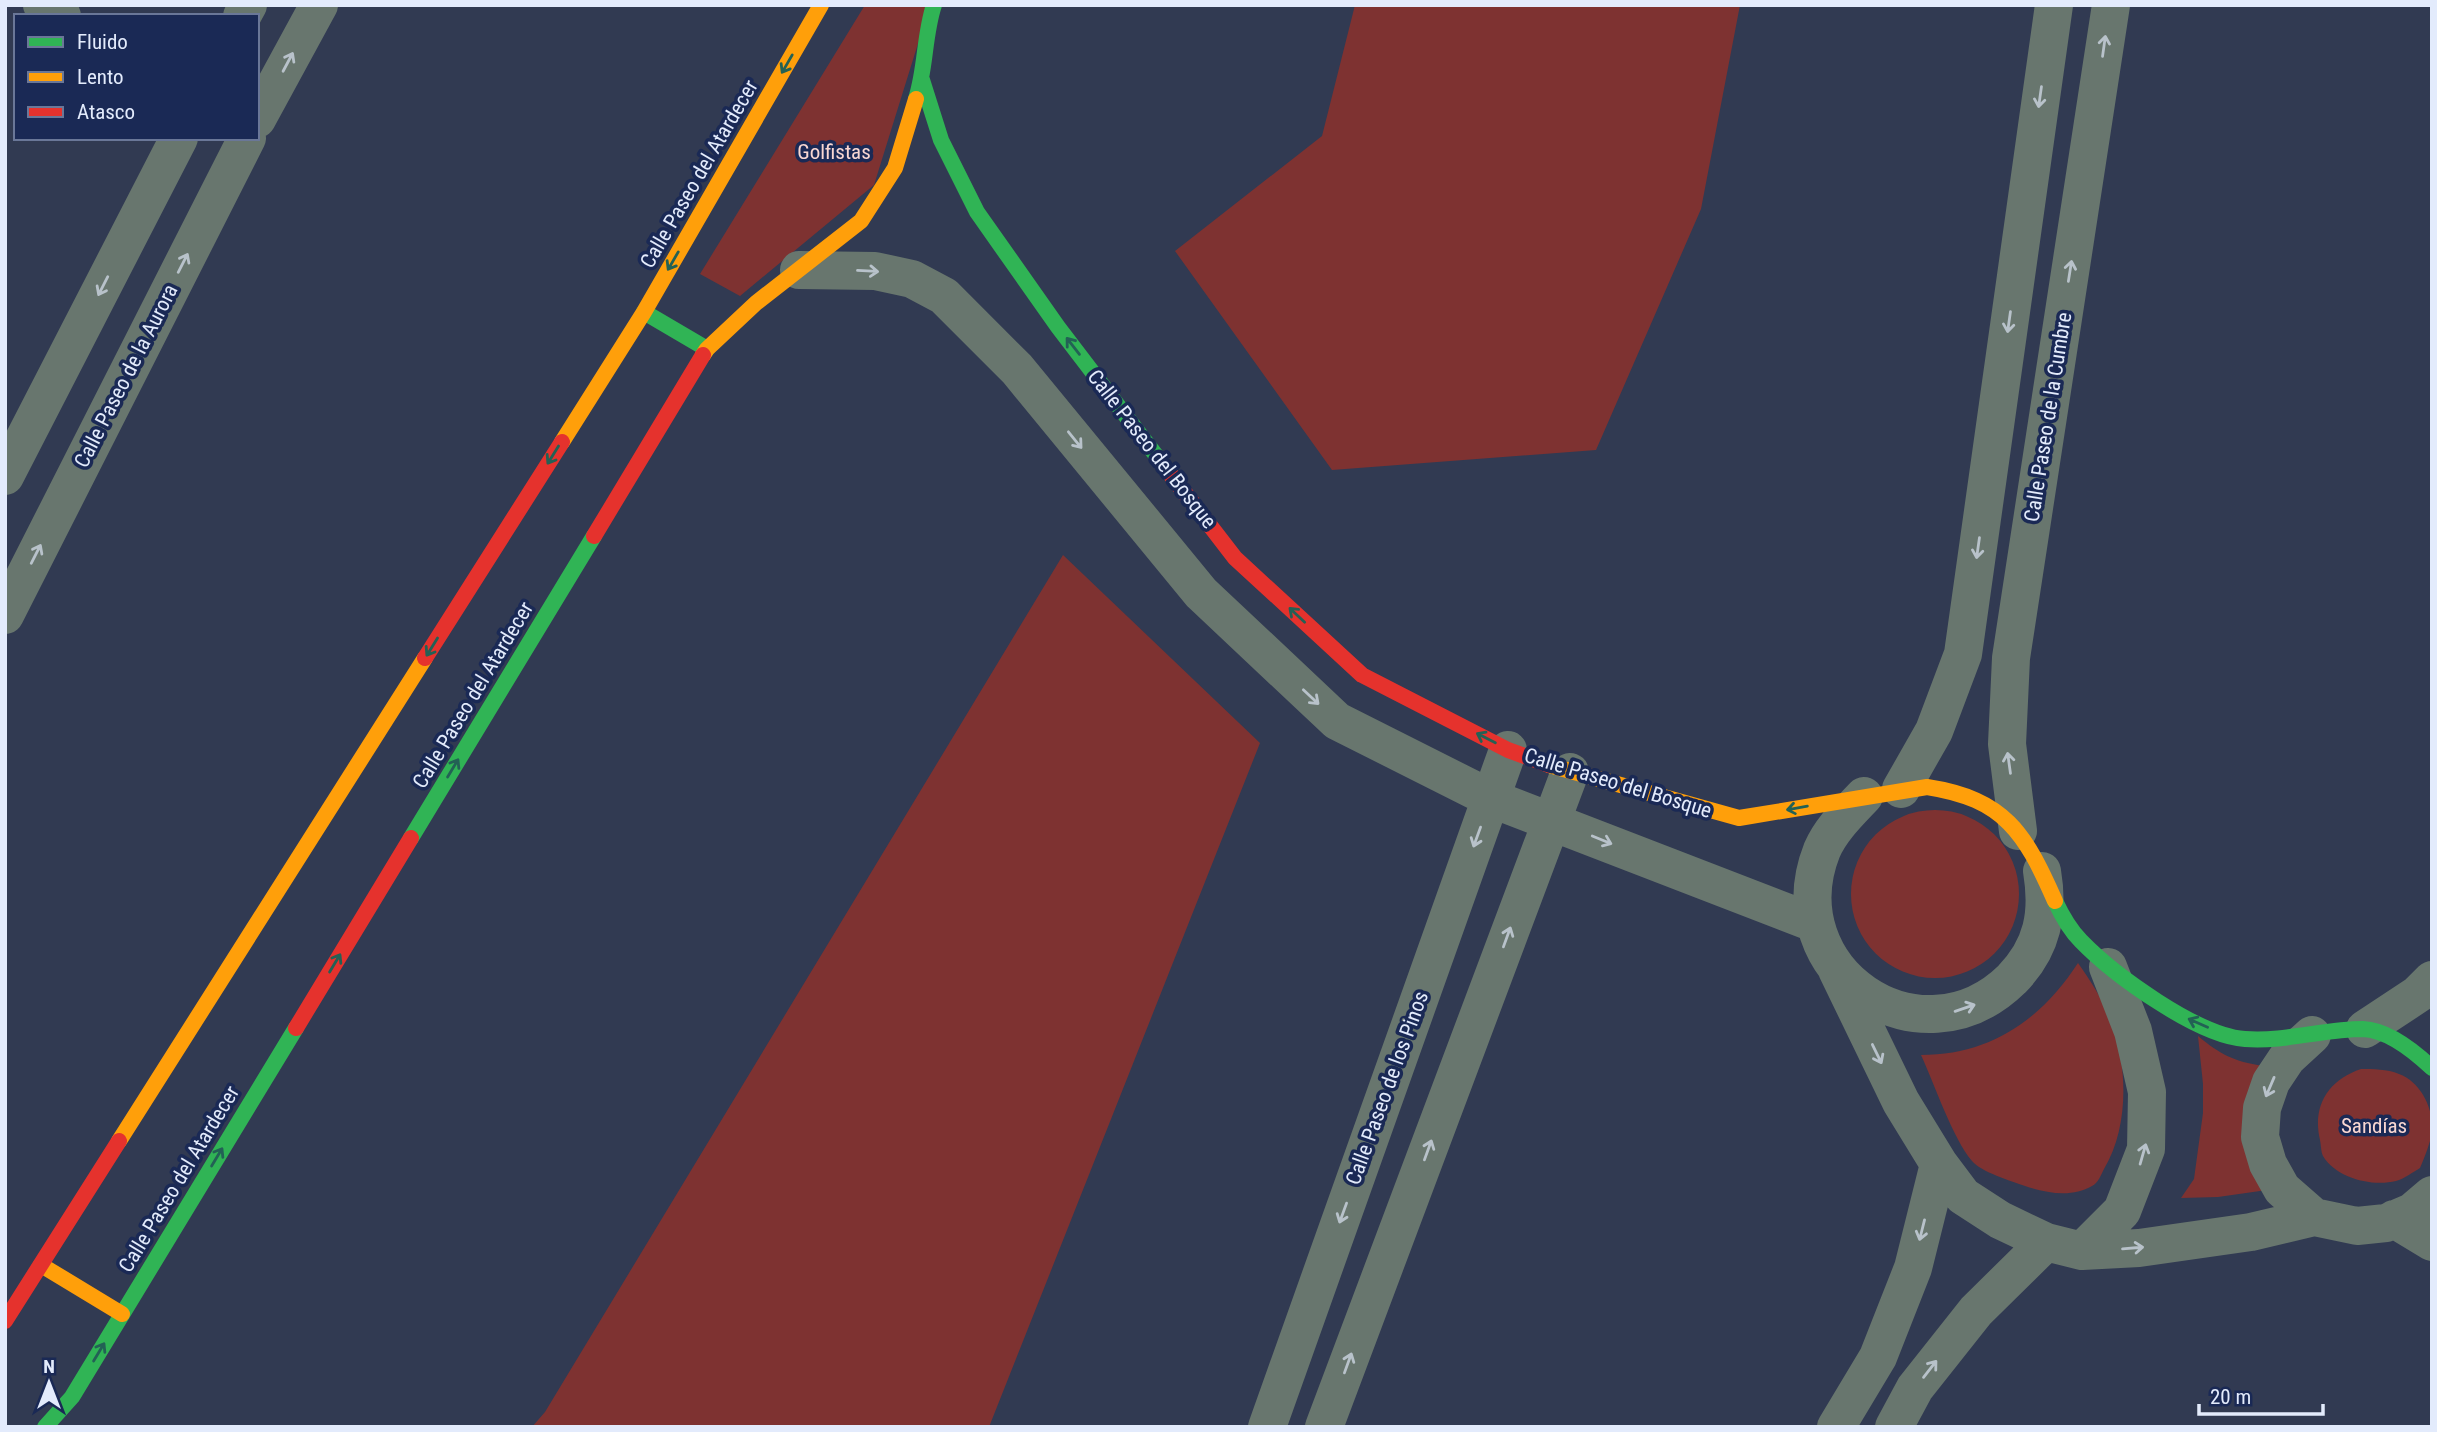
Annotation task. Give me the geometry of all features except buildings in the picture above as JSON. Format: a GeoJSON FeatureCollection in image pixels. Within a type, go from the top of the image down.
{"type":"FeatureCollection","features":[{"type":"Feature","properties":{"kind":"street"},"geometry":{"type":"LineString","coordinates":[[42,5],[58,14]]}},
{"type":"Feature","properties":{"kind":"street"},"geometry":{"type":"LineString","coordinates":[[259,115],[319,5]]}},
{"type":"Feature","properties":{"kind":"street","name":"Calle Paseo del Atardecer"},"geometry":{"type":"LineString","coordinates":[[5,1321],[644,312],[821,5]]}},
{"type":"Feature","properties":{"kind":"street","name":"Calle Paseo del Atardecer"},"geometry":{"type":"LineString","coordinates":[[45,1427],[72,1397],[707,349],[756,303],[861,221],[895,168],[922,80],[934,5]]}},
{"type":"Feature","properties":{"kind":"street"},"geometry":{"type":"LineString","coordinates":[[2053,5],[1963,654],[1934,731],[1882,792],[1838,824],[1824,847],[1815,871],[1812,897],[1815,923],[1824,948],[1900,1101],[1939,1164],[1963,1196],[2000,1220],[2046,1242],[2082,1251],[2139,1248],[2251,1232],[2314,1217],[2357,1226],[2386,1223],[2412,1212],[2432,1195]]}},
{"type":"Feature","properties":{"kind":"street","name":"Calle Paseo de la Cumbre"},"geometry":{"type":"LineString","coordinates":[[2018,831],[2007,744],[2011,658],[2111,5]]}},
{"type":"Feature","properties":{"kind":"street","name":"Calle Paseo del Bosque"},"geometry":{"type":"LineString","coordinates":[[922,80],[941,140],[962,185],[977,212],[1058,327],[1236,558],[1362,675],[1508,750],[1570,772],[1739,818],[1882,792],[1927,787],[1953,789],[1978,798],[2000,812],[2018,831],[2042,871],[2068,927],[2108,967],[2193,1022],[2241,1039],[2365,1029],[2410,1047],[2432,1068]]}},
{"type":"Feature","properties":{"kind":"street"},"geometry":{"type":"LineString","coordinates":[[5,476],[178,140]]}},
{"type":"Feature","properties":{"kind":"street","name":"Calle Paseo de la Aurora"},"geometry":{"type":"LineString","coordinates":[[5,614],[246,140]]}},
{"type":"Feature","properties":{"kind":"street"},"geometry":{"type":"LineString","coordinates":[[2033,147],[2088,156]]}},
{"type":"Feature","properties":{"kind":"street"},"geometry":{"type":"LineString","coordinates":[[799,270],[875,271],[912,279],[944,296],[1017,369],[1200,593],[1337,721],[1490,798],[1815,923]]}},
{"type":"Feature","properties":{"kind":"street"},"geometry":{"type":"LineString","coordinates":[[644,312],[707,349]]}},
{"type":"Feature","properties":{"kind":"street","name":"Calle Paseo de los Pinos"},"geometry":{"type":"LineString","coordinates":[[1267,1427],[1508,750]]}},
{"type":"Feature","properties":{"kind":"street"},"geometry":{"type":"LineString","coordinates":[[1324,1427],[1570,772]]}},
{"type":"Feature","properties":{"kind":"street"},"geometry":{"type":"LineString","coordinates":[[1837,970],[1856,988],[1878,1003],[1902,1011],[1928,1014],[1955,1012],[1979,1003],[2001,989],[2020,970],[2035,948],[2043,923],[2046,898],[2042,871]]}},
{"type":"Feature","properties":{"kind":"street"},"geometry":{"type":"LineString","coordinates":[[2082,1251],[2122,1211],[2146,1149],[2147,1092],[2133,1031],[2108,967]]}},
{"type":"Feature","properties":{"kind":"street"},"geometry":{"type":"LineString","coordinates":[[2365,1029],[2418,994],[2432,980]]}},
{"type":"Feature","properties":{"kind":"street"},"geometry":{"type":"LineString","coordinates":[[2312,1035],[2287,1058],[2271,1082],[2262,1108],[2260,1137],[2268,1164],[2282,1189],[2314,1217]]}},
{"type":"Feature","properties":{"kind":"street"},"geometry":{"type":"LineString","coordinates":[[1836,1427],[1878,1357],[1908,1281],[1939,1164]]}},
{"type":"Feature","properties":{"kind":"street"},"geometry":{"type":"LineString","coordinates":[[2393,1219],[2432,1242]]}},
{"type":"Feature","properties":{"kind":"street"},"geometry":{"type":"LineString","coordinates":[[1894,1427],[1915,1388],[1976,1311],[2046,1242]]}},
{"type":"Feature","properties":{"kind":"street"},"geometry":{"type":"LineString","coordinates":[[41,1265],[122,1314]]}},
{"type":"Feature","properties":{"kind":"green space","name":"Golfistas"},"geometry":{"type":"Polygon","coordinates":[[[865,5],[930,5],[874,185],[740,296],[700,274],[865,5]]]}},
{"type":"Feature","properties":{"kind":"green space"},"geometry":{"type":"Polygon","coordinates":[[[1355,5],[1740,5],[1701,209],[1596,450],[1332,470],[1175,251],[1322,136],[1355,5]]]}},
{"type":"Feature","properties":{"kind":"green space"},"geometry":{"type":"Polygon","coordinates":[[[1063,555],[1260,743],[989,1427],[532,1427],[545,1412],[1063,555]]]}},
{"type":"Feature","properties":{"kind":"green space"},"geometry":{"type":"Polygon","coordinates":[[[1935,810],[1967,817],[1994,835],[2012,862],[2019,894],[2012,926],[1994,953],[1967,971],[1935,978],[1903,971],[1876,953],[1858,926],[1851,894],[1858,862],[1876,835],[1903,817],[1935,810]]]}},
{"type":"Feature","properties":{"kind":"green space"},"geometry":{"type":"Polygon","coordinates":[[[2078,963],[2095,988],[2115,1034],[2122,1067],[2121,1121],[2112,1154],[2096,1183],[2076,1192],[2050,1192],[1997,1176],[1972,1161],[1951,1125],[1921,1055],[1969,1049],[2011,1030],[2048,1001],[2078,963]]]}},
{"type":"Feature","properties":{"kind":"green space"},"geometry":{"type":"Polygon","coordinates":[[[2198,1036],[2228,1056],[2263,1066],[2267,1190],[2218,1197],[2181,1198],[2194,1179],[2203,1113],[2198,1036]]]}},
{"type":"Feature","properties":{"kind":"green space","name":"Sandías"},"geometry":{"type":"Polygon","coordinates":[[[2361,1069],[2390,1071],[2407,1078],[2420,1090],[2431,1114],[2432,1132],[2420,1168],[2399,1180],[2376,1183],[2355,1179],[2329,1164],[2322,1154],[2318,1116],[2325,1096],[2340,1080],[2361,1069]]]}},
{"type":"Feature","properties":{"kind":"traffic: fast"},"geometry":{"type":"LineString","coordinates":[[916,99],[934,5]]}},
{"type":"Feature","properties":{"kind":"traffic: fast"},"geometry":{"type":"LineString","coordinates":[[922,80],[941,140],[977,212],[1058,327],[1171,475]]}},
{"type":"Feature","properties":{"kind":"traffic: fast"},"geometry":{"type":"LineString","coordinates":[[644,312],[707,349]]}},
{"type":"Feature","properties":{"kind":"traffic: fast"},"geometry":{"type":"LineString","coordinates":[[411,838],[594,536]]}},
{"type":"Feature","properties":{"kind":"traffic: fast"},"geometry":{"type":"LineString","coordinates":[[2055,901],[2073,932],[2096,955],[2158,1002],[2204,1027],[2245,1039],[2372,1030],[2400,1043],[2432,1068]]}},
{"type":"Feature","properties":{"kind":"traffic: fast"},"geometry":{"type":"LineString","coordinates":[[45,1427],[72,1397],[296,1028]]}},
{"type":"Feature","properties":{"kind":"traffic: slow"},"geometry":{"type":"LineString","coordinates":[[562,442],[644,312],[821,5]]}},
{"type":"Feature","properties":{"kind":"traffic: slow"},"geometry":{"type":"LineString","coordinates":[[703,355],[756,303],[861,221],[895,168],[916,99]]}},
{"type":"Feature","properties":{"kind":"traffic: slow"},"geometry":{"type":"LineString","coordinates":[[119,1141],[425,658]]}},
{"type":"Feature","properties":{"kind":"traffic: slow"},"geometry":{"type":"LineString","coordinates":[[1549,765],[1739,818],[1927,787],[1954,793],[1976,800],[2009,823],[2033,856],[2055,901]]}},
{"type":"Feature","properties":{"kind":"traffic: slow"},"geometry":{"type":"LineString","coordinates":[[41,1265],[122,1314]]}},
{"type":"Feature","properties":{"kind":"traffic: jam"},"geometry":{"type":"LineString","coordinates":[[594,536],[703,355]]}},
{"type":"Feature","properties":{"kind":"traffic: jam"},"geometry":{"type":"LineString","coordinates":[[425,658],[562,442]]}},
{"type":"Feature","properties":{"kind":"traffic: jam"},"geometry":{"type":"LineString","coordinates":[[1171,475],[1235,558],[1362,675],[1508,750],[1549,765]]}},
{"type":"Feature","properties":{"kind":"traffic: jam"},"geometry":{"type":"LineString","coordinates":[[296,1028],[411,838]]}},
{"type":"Feature","properties":{"kind":"traffic: jam"},"geometry":{"type":"LineString","coordinates":[[5,1321],[119,1141]]}}]}
